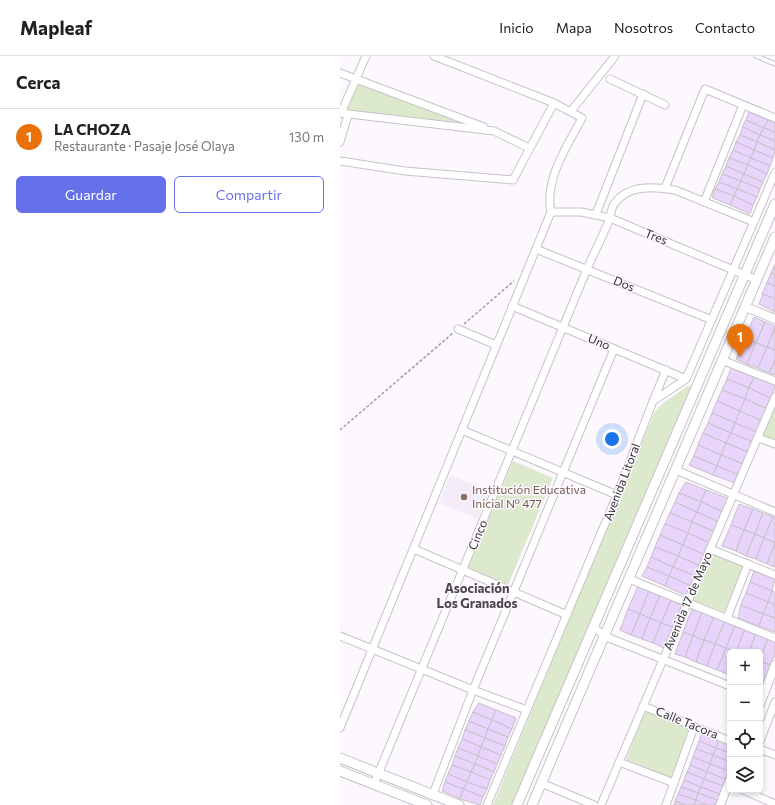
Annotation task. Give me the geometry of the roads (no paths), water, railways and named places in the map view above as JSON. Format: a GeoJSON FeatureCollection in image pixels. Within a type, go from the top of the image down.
{"type":"FeatureCollection","features":[{"type":"Feature","properties":{"kind":"main road"},"geometry":{"type":"LineString","coordinates":[[517,805],[775,204]]}},
{"type":"Feature","properties":{"kind":"main road"},"geometry":{"type":"LineString","coordinates":[[532,805],[775,237]]}},
{"type":"Feature","properties":{"kind":"main road"},"geometry":{"type":"LineString","coordinates":[[340,758],[459,805]]}},
{"type":"Feature","properties":{"kind":"main road"},"geometry":{"type":"LineString","coordinates":[[340,771],[427,805]]}},
{"type":"Feature","properties":{"kind":"street"},"geometry":{"type":"LineString","coordinates":[[340,142],[343,114],[355,79],[366,56]]}},
{"type":"Feature","properties":{"kind":"street"},"geometry":{"type":"LineString","coordinates":[[340,728],[551,212],[550,197],[557,165],[582,118],[554,103],[434,56]]}},
{"type":"Feature","properties":{"kind":"street"},"geometry":{"type":"LineString","coordinates":[[571,111],[615,56]]}},
{"type":"Feature","properties":{"kind":"street"},"geometry":{"type":"LineString","coordinates":[[340,73],[494,131],[529,148]]}},
{"type":"Feature","properties":{"kind":"street"},"geometry":{"type":"LineString","coordinates":[[610,79],[665,104]]}},
{"type":"Feature","properties":{"kind":"street"},"geometry":{"type":"LineString","coordinates":[[665,188],[705,89],[775,118]]}},
{"type":"Feature","properties":{"kind":"street"},"geometry":{"type":"LineString","coordinates":[[596,214],[643,94]]}},
{"type":"Feature","properties":{"kind":"street"},"geometry":{"type":"LineString","coordinates":[[340,161],[405,171],[513,180],[554,103]]}},
{"type":"Feature","properties":{"kind":"street"},"geometry":{"type":"LineString","coordinates":[[704,202],[743,105]]}},
{"type":"Feature","properties":{"kind":"street"},"geometry":{"type":"LineString","coordinates":[[343,114],[494,131]]}},
{"type":"Feature","properties":{"kind":"street"},"geometry":{"type":"LineString","coordinates":[[653,401],[686,379],[775,173]]}},
{"type":"Feature","properties":{"kind":"street","name":"Cinco"},"geometry":{"type":"LineString","coordinates":[[374,784],[464,571],[587,269],[610,218],[614,204],[627,192],[648,187],[665,188],[675,190],[754,222]]}},
{"type":"Feature","properties":{"kind":"street","name":"Tres"},"geometry":{"type":"LineString","coordinates":[[551,212],[581,212],[610,218],[757,280]]}},
{"type":"Feature","properties":{"kind":"street","name":"Dos"},"geometry":{"type":"LineString","coordinates":[[536,249],[712,320]]}},
{"type":"Feature","properties":{"kind":"street","name":"Uno"},"geometry":{"type":"LineString","coordinates":[[512,306],[686,379]]}},
{"type":"Feature","properties":{"kind":"street"},"geometry":{"type":"LineString","coordinates":[[746,307],[775,319]]}},
{"type":"Feature","properties":{"kind":"street"},"geometry":{"type":"LineString","coordinates":[[458,329],[496,345]]}},
{"type":"Feature","properties":{"kind":"street"},"geometry":{"type":"LineString","coordinates":[[433,794],[473,690],[564,474],[614,349]]}},
{"type":"Feature","properties":{"kind":"street"},"geometry":{"type":"LineString","coordinates":[[722,360],[775,381]]}},
{"type":"Feature","properties":{"kind":"street","name":"Avenida Litoral"},"geometry":{"type":"LineString","coordinates":[[487,805],[617,495],[666,370]]}},
{"type":"Feature","properties":{"kind":"street","name":"Avenida 17 de Mayo"},"geometry":{"type":"LineString","coordinates":[[600,805],[775,398]]}},
{"type":"Feature","properties":{"kind":"street"},"geometry":{"type":"LineString","coordinates":[[462,430],[617,495]]}},
{"type":"Feature","properties":{"kind":"street"},"geometry":{"type":"LineString","coordinates":[[758,438],[775,444]]}},
{"type":"Feature","properties":{"kind":"street"},"geometry":{"type":"LineString","coordinates":[[676,470],[775,512]]}},
{"type":"Feature","properties":{"kind":"street"},"geometry":{"type":"LineString","coordinates":[[414,549],[567,615]]}},
{"type":"Feature","properties":{"kind":"street"},"geometry":{"type":"LineString","coordinates":[[710,549],[775,575]]}},
{"type":"Feature","properties":{"kind":"street"},"geometry":{"type":"LineString","coordinates":[[727,618],[748,564]]}},
{"type":"Feature","properties":{"kind":"street"},"geometry":{"type":"LineString","coordinates":[[629,578],[775,638]]}},
{"type":"Feature","properties":{"kind":"street"},"geometry":{"type":"LineString","coordinates":[[594,627],[604,636],[727,685]]}},
{"type":"Feature","properties":{"kind":"street"},"geometry":{"type":"LineString","coordinates":[[340,636],[473,690],[527,710]]}},
{"type":"Feature","properties":{"kind":"street"},"geometry":{"type":"LineString","coordinates":[[763,696],[772,679],[775,665]]}},
{"type":"Feature","properties":{"kind":"street"},"geometry":{"type":"LineString","coordinates":[[763,733],[775,702]]}},
{"type":"Feature","properties":{"kind":"street","name":"Calle Tacora"},"geometry":{"type":"LineString","coordinates":[[643,706],[727,740]]}},
{"type":"Feature","properties":{"kind":"street"},"geometry":{"type":"LineString","coordinates":[[666,805],[694,727]]}},
{"type":"Feature","properties":{"kind":"street"},"geometry":{"type":"LineString","coordinates":[[763,750],[775,755]]}},
{"type":"Feature","properties":{"kind":"street"},"geometry":{"type":"LineString","coordinates":[[619,762],[674,783]]}},
{"type":"Feature","properties":{"kind":"street"},"geometry":{"type":"LineString","coordinates":[[541,783],[594,805]]}},
{"type":"Feature","properties":{"kind":"street"},"geometry":{"type":"LineString","coordinates":[[720,805],[727,790]]}},
{"type":"Feature","properties":{"kind":"street"},"geometry":{"type":"LineString","coordinates":[[750,793],[775,804]]}},
{"type":"Feature","properties":{"kind":"lane"},"geometry":{"type":"LineString","coordinates":[[756,56],[775,64]]}},
{"type":"Feature","properties":{"kind":"place","name":"LA CHOZA"},"geometry":{"type":"Point","coordinates":[740,357]}},
{"type":"Feature","properties":{"kind":"place","name":"Institución Educativa Inicial Nº 477"},"geometry":{"type":"Point","coordinates":[464,497]}},
{"type":"Feature","properties":{"kind":"district","name":"Asociación Los Granados"},"geometry":{"type":"Point","coordinates":[477,596]}}]}
